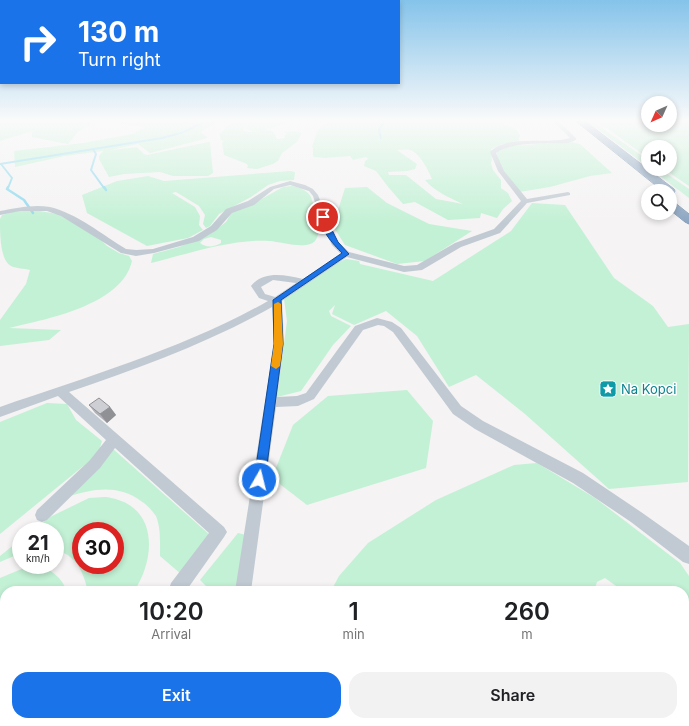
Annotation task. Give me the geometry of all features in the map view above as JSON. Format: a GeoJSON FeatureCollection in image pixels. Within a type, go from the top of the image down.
{"type":"FeatureCollection","features":[{"type":"Feature","properties":{"kind":"highway"},"geometry":{"type":"LineString","coordinates":[[609,155],[636,177]]}},
{"type":"Feature","properties":{"kind":"highway"},"geometry":{"type":"LineString","coordinates":[[624,155],[661,184]]}},
{"type":"Feature","properties":{"kind":"highway"},"geometry":{"type":"LineString","coordinates":[[677,197],[689,206]]}},
{"type":"Feature","properties":{"kind":"highway"},"geometry":{"type":"LineString","coordinates":[[677,210],[689,220]]}},
{"type":"Feature","properties":{"kind":"street"},"geometry":{"type":"LineString","coordinates":[[494,155],[496,162],[513,188],[525,201]]}},
{"type":"Feature","properties":{"kind":"street"},"geometry":{"type":"LineString","coordinates":[[0,213],[20,209],[48,209],[64,214],[124,251],[136,253],[154,251],[196,239],[214,228],[229,211],[251,203],[272,188],[290,183],[303,186],[311,190],[316,196],[327,228],[335,243],[346,254],[404,269],[419,268],[458,246],[497,231],[525,201],[568,194]]}},
{"type":"Feature","properties":{"kind":"street"},"geometry":{"type":"LineString","coordinates":[[0,412],[168,350],[259,310],[277,300],[346,254]]}},
{"type":"Feature","properties":{"kind":"street"},"geometry":{"type":"LineString","coordinates":[[277,300],[262,296],[256,286],[263,279],[277,277],[304,282]]}},
{"type":"Feature","properties":{"kind":"street"},"geometry":{"type":"LineString","coordinates":[[244,586],[279,344],[277,300]]}},
{"type":"Feature","properties":{"kind":"street"},"geometry":{"type":"LineString","coordinates":[[271,402],[298,401],[310,396],[360,328],[377,321],[388,324],[397,330],[457,410],[479,425],[534,453],[578,478],[636,517],[689,556]]}},
{"type":"Feature","properties":{"kind":"street"},"geometry":{"type":"LineString","coordinates":[[60,391],[219,532],[179,586]]}},
{"type":"Feature","properties":{"kind":"street"},"geometry":{"type":"LineString","coordinates":[[42,515],[95,464],[114,440]]}},
{"type":"Feature","properties":{"kind":"green space"},"geometry":{"type":"Polygon","coordinates":[[[14,155],[74,155],[65,156],[15,167],[14,155]]]}},
{"type":"Feature","properties":{"kind":"green space"},"geometry":{"type":"Polygon","coordinates":[[[211,155],[213,173],[208,176],[173,176],[160,172],[124,174],[109,177],[99,159],[99,156],[211,155]]]}},
{"type":"Feature","properties":{"kind":"green space"},"geometry":{"type":"Polygon","coordinates":[[[224,155],[281,155],[278,161],[273,164],[257,169],[247,168],[247,164],[224,155]]]}},
{"type":"Feature","properties":{"kind":"green space"},"geometry":{"type":"Polygon","coordinates":[[[404,155],[417,164],[415,169],[388,172],[389,175],[406,175],[436,199],[463,204],[438,191],[425,180],[432,179],[418,155],[492,155],[491,163],[493,170],[501,180],[501,188],[508,193],[512,201],[503,209],[497,218],[481,213],[480,218],[448,220],[415,202],[403,204],[376,171],[364,166],[365,161],[368,159],[366,157],[353,160],[350,156],[325,158],[313,156],[404,155]]]}},
{"type":"Feature","properties":{"kind":"green space"},"geometry":{"type":"Polygon","coordinates":[[[497,155],[592,155],[612,173],[590,176],[550,187],[519,192],[504,172],[497,155]]]}},
{"type":"Feature","properties":{"kind":"green space"},"geometry":{"type":"Polygon","coordinates":[[[632,155],[641,155],[641,162],[632,155]]]}},
{"type":"Feature","properties":{"kind":"green space"},"geometry":{"type":"Polygon","coordinates":[[[677,155],[689,155],[689,186],[674,176],[677,176],[677,155]]]}},
{"type":"Feature","properties":{"kind":"green space"},"geometry":{"type":"Polygon","coordinates":[[[290,171],[295,172],[294,180],[280,181],[268,185],[251,197],[219,214],[210,226],[206,228],[203,224],[205,215],[199,206],[176,192],[172,193],[195,207],[200,216],[199,225],[203,230],[188,238],[147,246],[87,213],[82,195],[117,181],[148,176],[164,181],[290,171]]]}},
{"type":"Feature","properties":{"kind":"green space"},"geometry":{"type":"Polygon","coordinates":[[[660,176],[670,176],[689,189],[689,198],[677,189],[677,184],[671,184],[660,176]]]}},
{"type":"Feature","properties":{"kind":"green space"},"geometry":{"type":"Polygon","coordinates":[[[292,186],[300,188],[307,192],[311,197],[318,219],[319,231],[315,241],[311,244],[294,245],[270,241],[242,242],[226,244],[151,263],[153,254],[179,247],[209,235],[226,222],[232,212],[251,205],[283,187],[292,186]],[[211,237],[204,239],[200,243],[205,246],[213,246],[221,243],[221,240],[211,237]]]}},
{"type":"Feature","properties":{"kind":"green space"},"geometry":{"type":"Polygon","coordinates":[[[367,187],[387,203],[429,224],[472,231],[425,261],[397,264],[345,245],[333,226],[345,188],[367,187]]]}},
{"type":"Feature","properties":{"kind":"green space"},"geometry":{"type":"Polygon","coordinates":[[[532,203],[565,205],[614,278],[653,306],[668,327],[689,324],[688,482],[609,489],[525,414],[476,375],[449,387],[417,336],[386,311],[354,325],[332,314],[335,305],[329,311],[331,316],[351,326],[333,345],[301,391],[277,397],[287,321],[284,299],[335,264],[346,259],[359,261],[360,264],[433,281],[511,231],[532,203]]]}},
{"type":"Feature","properties":{"kind":"green space"},"geometry":{"type":"Polygon","coordinates":[[[16,211],[39,211],[58,214],[99,238],[107,246],[119,253],[129,256],[132,261],[125,276],[114,289],[99,299],[81,308],[43,320],[9,328],[61,330],[49,340],[0,346],[0,320],[26,284],[30,270],[11,266],[7,263],[3,252],[0,219],[2,215],[16,211]]]}},
{"type":"Feature","properties":{"kind":"green space"},"geometry":{"type":"Polygon","coordinates":[[[407,390],[433,421],[426,468],[307,505],[272,478],[293,425],[328,396],[407,390]]]}},
{"type":"Feature","properties":{"kind":"green space"},"geometry":{"type":"Polygon","coordinates":[[[47,403],[67,404],[76,420],[102,441],[98,454],[15,522],[12,522],[12,524],[0,534],[0,422],[47,403]]]}},
{"type":"Feature","properties":{"kind":"green space"},"geometry":{"type":"Polygon","coordinates":[[[113,449],[211,536],[181,574],[160,556],[158,521],[153,512],[143,502],[123,492],[114,490],[96,490],[67,497],[113,449]]]}},
{"type":"Feature","properties":{"kind":"green space"},"geometry":{"type":"Polygon","coordinates":[[[537,463],[595,498],[680,563],[689,576],[689,586],[616,586],[605,578],[597,582],[596,586],[334,586],[339,576],[368,543],[436,500],[514,465],[537,463]]]}},
{"type":"Feature","properties":{"kind":"green space"},"geometry":{"type":"Polygon","coordinates":[[[109,497],[126,503],[138,512],[145,523],[149,550],[146,564],[137,586],[87,586],[82,574],[124,574],[124,522],[72,522],[72,558],[64,553],[64,522],[43,522],[50,517],[89,498],[109,497]]]}},
{"type":"Feature","properties":{"kind":"green space"},"geometry":{"type":"Polygon","coordinates":[[[238,533],[250,536],[239,586],[206,586],[200,580],[238,533]]]}},
{"type":"Feature","properties":{"kind":"green space"},"geometry":{"type":"Polygon","coordinates":[[[12,546],[12,557],[0,562],[0,556],[12,546]]]}},
{"type":"Feature","properties":{"kind":"green space"},"geometry":{"type":"Polygon","coordinates":[[[12,573],[55,574],[64,586],[0,586],[0,578],[12,573]]]}},
{"type":"Feature","properties":{"kind":"building"},"geometry":{"type":"Polygon","coordinates":[[[99,398],[110,407],[100,414],[89,405],[99,398]]]}},
{"type":"Feature","properties":{"kind":"waterway"},"geometry":{"type":"LineString","coordinates":[[0,164],[57,155]]}},
{"type":"Feature","properties":{"kind":"waterway"},"geometry":{"type":"LineString","coordinates":[[96,155],[91,170],[104,188]]}},
{"type":"Feature","properties":{"kind":"waterway"},"geometry":{"type":"LineString","coordinates":[[1,164],[12,178],[8,188]]}},
{"type":"Feature","properties":{"kind":"waterway"},"geometry":{"type":"LineString","coordinates":[[8,187],[7,189],[24,200],[33,213]]}},
{"type":"Feature","properties":{"kind":"slow traffic"},"geometry":{"type":"LineString","coordinates":[[276,366],[279,344],[278,304]]}},
{"type":"Feature","properties":{"kind":"place","name":"Na Kopci"},"geometry":{"type":"Point","coordinates":[608,389]}},
{"type":"Feature","properties":{"kind":"route"},"geometry":{"type":"LineString","coordinates":[[259,480],[279,344],[277,300],[346,254],[335,243],[323,217]]}}]}
